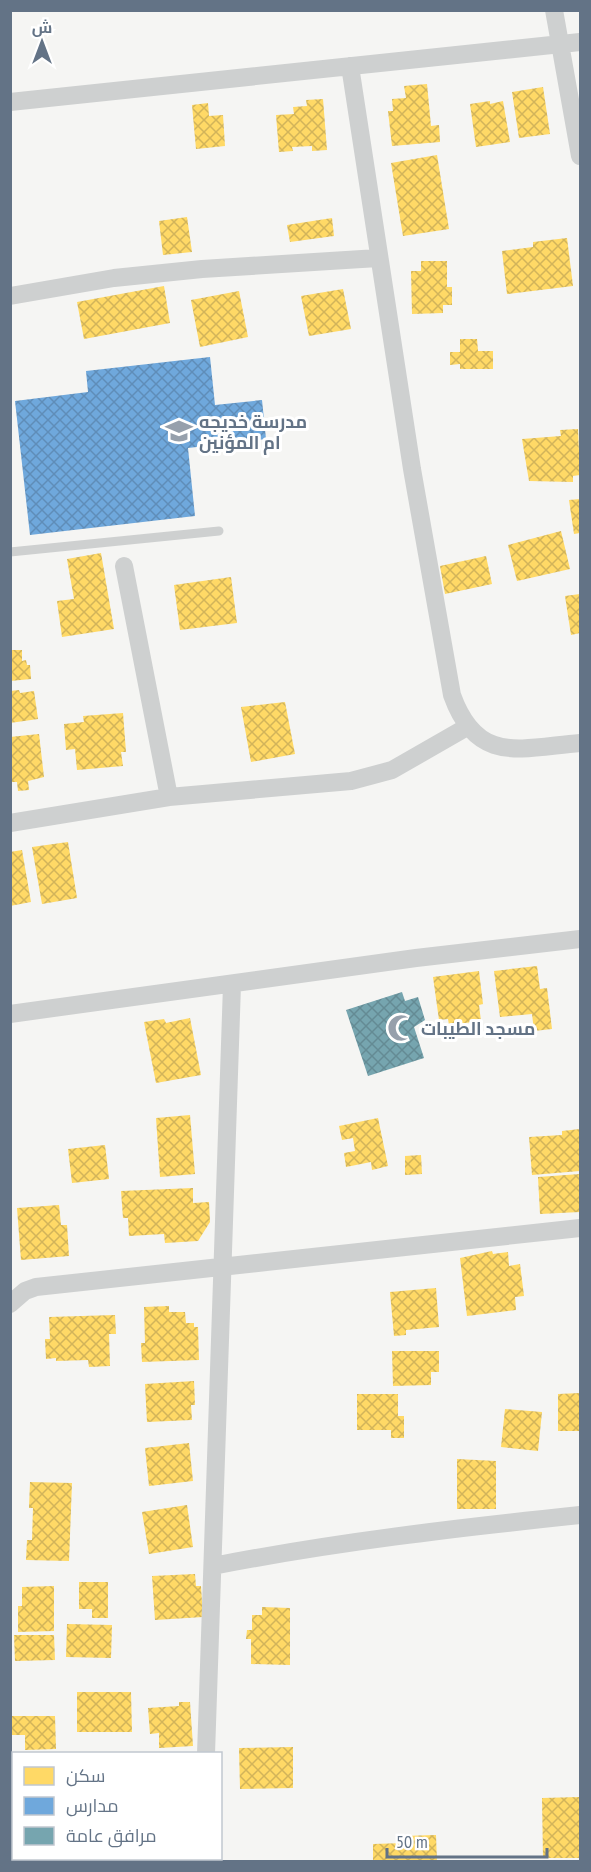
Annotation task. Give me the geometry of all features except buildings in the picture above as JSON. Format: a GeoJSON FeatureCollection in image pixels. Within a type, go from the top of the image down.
{"type":"FeatureCollection","features":[{"type":"Feature","properties":{"kind":"street"},"geometry":{"type":"LineString","coordinates":[[554,10],[580,156]]}},
{"type":"Feature","properties":{"kind":"street"},"geometry":{"type":"LineString","coordinates":[[10,102],[580,42]]}},
{"type":"Feature","properties":{"kind":"street"},"geometry":{"type":"LineString","coordinates":[[350,66],[378,258],[452,695],[467,727],[480,740],[496,747],[580,743]]}},
{"type":"Feature","properties":{"kind":"street"},"geometry":{"type":"LineString","coordinates":[[10,297],[114,278],[202,268],[378,258]]}},
{"type":"Feature","properties":{"kind":"street"},"geometry":{"type":"LineString","coordinates":[[124,566],[170,797]]}},
{"type":"Feature","properties":{"kind":"street"},"geometry":{"type":"LineString","coordinates":[[10,823],[170,797],[351,781],[392,770],[467,727]]}},
{"type":"Feature","properties":{"kind":"street"},"geometry":{"type":"LineString","coordinates":[[10,1014],[416,958],[580,939]]}},
{"type":"Feature","properties":{"kind":"street"},"geometry":{"type":"LineString","coordinates":[[206,1752],[232,985]]}},
{"type":"Feature","properties":{"kind":"street"},"geometry":{"type":"LineString","coordinates":[[10,1304],[25,1291],[36,1287],[580,1228]]}},
{"type":"Feature","properties":{"kind":"street"},"geometry":{"type":"LineString","coordinates":[[213,1566],[301,1549],[405,1534],[580,1515]]}},
{"type":"Feature","properties":{"kind":"lane"},"geometry":{"type":"LineString","coordinates":[[10,552],[219,531]]}},
{"type":"Feature","properties":{"kind":"place","name":"مدرسة خديجه ام المؤنين"},"geometry":{"type":"Point","coordinates":[179,431]}},
{"type":"Feature","properties":{"kind":"place","name":"مسجد الطيبات"},"geometry":{"type":"Point","coordinates":[401,1028]}}]}
